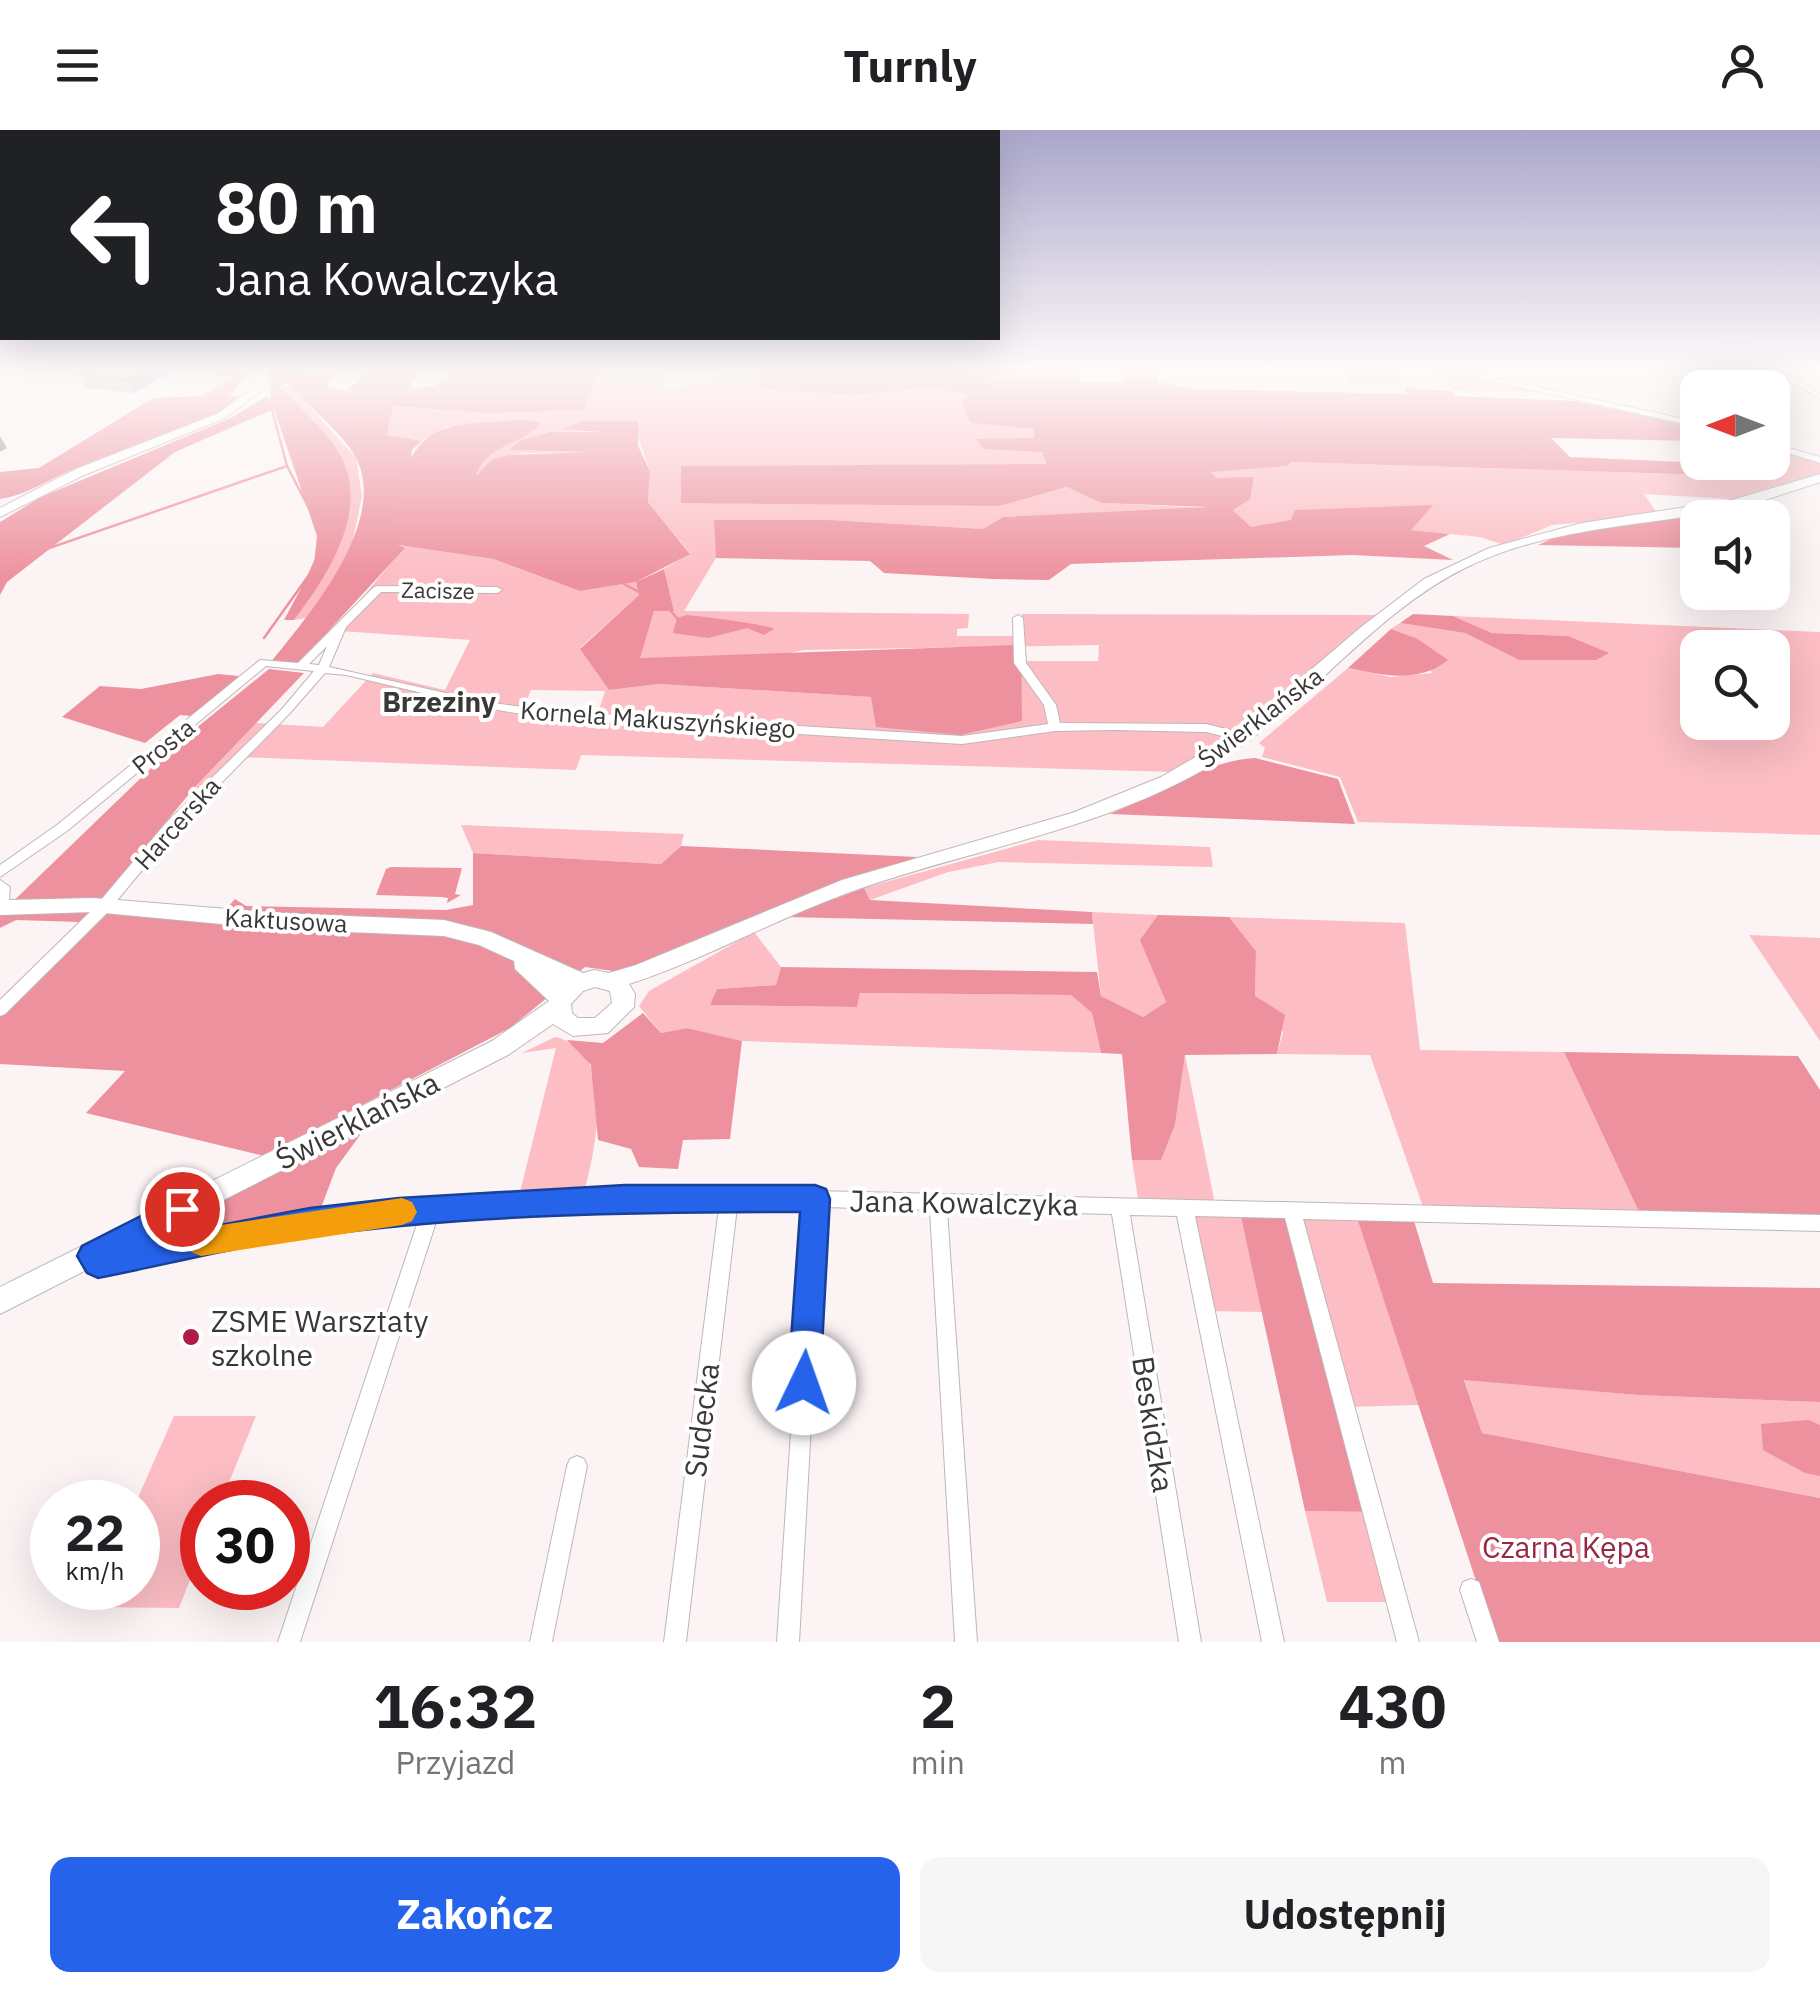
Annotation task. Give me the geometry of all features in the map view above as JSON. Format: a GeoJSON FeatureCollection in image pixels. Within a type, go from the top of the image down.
{"type":"FeatureCollection","features":[{"type":"Feature","properties":{"kind":"street"},"geometry":{"type":"LineString","coordinates":[[0,512],[88,468],[164,438]]}},
{"type":"Feature","properties":{"kind":"street"},"geometry":{"type":"LineString","coordinates":[[1790,451],[1820,460]]}},
{"type":"Feature","properties":{"kind":"street","name":"Świerklańska"},"geometry":{"type":"LineString","coordinates":[[618,990],[687,955],[843,887],[1004,843],[1182,774],[1242,737],[1407,601],[1458,566],[1562,528],[1707,510],[1820,478]]}},
{"type":"Feature","properties":{"kind":"street","name":"Zacisze"},"geometry":{"type":"LineString","coordinates":[[378,589],[497,590]]}},
{"type":"Feature","properties":{"kind":"street","name":"Harcerska"},"geometry":{"type":"LineString","coordinates":[[302,665],[378,589]]}},
{"type":"Feature","properties":{"kind":"street"},"geometry":{"type":"LineString","coordinates":[[1018,618],[1020,663],[1050,705],[1056,727]]}},
{"type":"Feature","properties":{"kind":"street","name":"Harcerska"},"geometry":{"type":"LineString","coordinates":[[0,1010],[105,906],[170,826],[324,668],[341,628]]}},
{"type":"Feature","properties":{"kind":"street","name":"Kornela Makuszyńskiego"},"geometry":{"type":"LineString","coordinates":[[264,662],[324,668],[486,706],[552,716],[962,740],[1056,727],[1206,728],[1242,737]]}},
{"type":"Feature","properties":{"kind":"street","name":"Prosta"},"geometry":{"type":"LineString","coordinates":[[0,886],[62,828],[264,662]]}},
{"type":"Feature","properties":{"kind":"street","name":"Prosta"},"geometry":{"type":"LineString","coordinates":[[0,872],[62,828]]}},
{"type":"Feature","properties":{"kind":"street"},"geometry":{"type":"LineString","coordinates":[[0,886],[0,897]]}},
{"type":"Feature","properties":{"kind":"street","name":"Kaktusowa"},"geometry":{"type":"LineString","coordinates":[[0,897],[263,920],[444,928],[473,934],[582,982]]}},
{"type":"Feature","properties":{"kind":"street","name":"Kaktusowa"},"geometry":{"type":"LineString","coordinates":[[0,908],[52,904]]}},
{"type":"Feature","properties":{"kind":"street","name":"Kaktusowa"},"geometry":{"type":"LineString","coordinates":[[515,954],[562,1011]]}},
{"type":"Feature","properties":{"kind":"street"},"geometry":{"type":"LineString","coordinates":[[582,982],[618,990],[621,1011],[607,1024],[586,1030],[562,1011],[582,982]]}},
{"type":"Feature","properties":{"kind":"street","name":"Świerklańska"},"geometry":{"type":"LineString","coordinates":[[0,1301],[500,1048],[562,1011]]}},
{"type":"Feature","properties":{"kind":"street","name":"Jana Kowalczyka"},"geometry":{"type":"LineString","coordinates":[[92,1256],[98,1263],[310,1222],[625,1198],[1820,1223]]}},
{"type":"Feature","properties":{"kind":"street","name":"Sudecka"},"geometry":{"type":"LineString","coordinates":[[675,1642],[729,1198]]}},
{"type":"Feature","properties":{"kind":"street"},"geometry":{"type":"LineString","coordinates":[[788,1642],[815,1199]]}},
{"type":"Feature","properties":{"kind":"street"},"geometry":{"type":"LineString","coordinates":[[938,1204],[966,1642]]}},
{"type":"Feature","properties":{"kind":"street","name":"Beskidzka"},"geometry":{"type":"LineString","coordinates":[[1120,1206],[1190,1642]]}},
{"type":"Feature","properties":{"kind":"street"},"geometry":{"type":"LineString","coordinates":[[1184,1208],[1273,1642]]}},
{"type":"Feature","properties":{"kind":"street"},"geometry":{"type":"LineString","coordinates":[[289,1642],[431,1210]]}},
{"type":"Feature","properties":{"kind":"street"},"geometry":{"type":"LineString","coordinates":[[1292,1212],[1408,1642]]}},
{"type":"Feature","properties":{"kind":"street"},"geometry":{"type":"LineString","coordinates":[[541,1642],[576,1466]]}},
{"type":"Feature","properties":{"kind":"street"},"geometry":{"type":"LineString","coordinates":[[1472,1590],[1488,1642]]}},
{"type":"Feature","properties":{"kind":"shaded area"},"geometry":{"type":"Polygon","coordinates":[[[327,438],[338,438],[356,458],[362,496],[350,554],[307,618],[294,620],[333,560],[348,514],[345,469],[327,438]]]}},
{"type":"Feature","properties":{"kind":"shaded area"},"geometry":{"type":"Polygon","coordinates":[[[428,438],[522,438],[489,456],[476,476],[491,460],[508,455],[589,452],[509,450],[530,438],[638,438],[650,471],[648,502],[690,554],[636,582],[580,591],[493,559],[398,545],[392,525],[394,504],[407,466],[428,438]]]}},
{"type":"Feature","properties":{"kind":"shaded area"},"geometry":{"type":"Polygon","coordinates":[[[530,438],[510,450],[620,452],[523,453],[491,460],[476,476],[491,453],[508,443],[530,438]]]}},
{"type":"Feature","properties":{"kind":"shaded area"},"geometry":{"type":"Polygon","coordinates":[[[638,438],[1037,438],[1046,465],[681,466],[682,502],[998,506],[1067,487],[1101,503],[1210,508],[1003,517],[983,529],[831,520],[715,520],[716,558],[684,611],[969,614],[968,628],[957,629],[957,636],[1021,636],[1022,614],[1378,615],[1278,701],[1175,772],[581,755],[576,770],[239,757],[206,790],[194,788],[256,723],[323,727],[373,673],[445,690],[470,640],[340,631],[364,609],[351,611],[404,548],[398,545],[493,559],[580,591],[636,582],[639,595],[580,648],[609,690],[659,684],[872,697],[1023,661],[1098,661],[1099,645],[803,650],[778,656],[639,658],[654,611],[674,611],[664,569],[690,553],[648,502],[650,471],[638,438]],[[531,690],[523,709],[597,715],[605,691],[531,690]]]}},
{"type":"Feature","properties":{"kind":"shaded area"},"geometry":{"type":"Polygon","coordinates":[[[1790,453],[1820,463],[1820,473],[1732,499],[1644,494],[1659,516],[1552,525],[1504,545],[1480,537],[1410,530],[1431,505],[1251,527],[1233,510],[1210,470],[1288,466],[1291,462],[1680,474],[1680,480],[1790,480],[1790,453]]]}},
{"type":"Feature","properties":{"kind":"shaded area"},"geometry":{"type":"Polygon","coordinates":[[[687,615],[774,629],[764,635],[747,628],[708,638],[673,633],[677,618],[687,615]]]}},
{"type":"Feature","properties":{"kind":"shaded area"},"geometry":{"type":"Polygon","coordinates":[[[1453,616],[1774,630],[1680,630],[1680,740],[1790,740],[1790,631],[1820,632],[1820,835],[1358,822],[1340,777],[1262,757],[1265,748],[1259,743],[1348,668],[1391,677],[1432,673],[1416,638],[1391,629],[1400,623],[1465,633],[1519,660],[1595,660],[1568,636],[1492,633],[1453,616]]]}},
{"type":"Feature","properties":{"kind":"shaded area"},"geometry":{"type":"Polygon","coordinates":[[[461,825],[684,834],[681,846],[661,864],[473,853],[461,825]]]}},
{"type":"Feature","properties":{"kind":"shaded area"},"geometry":{"type":"Polygon","coordinates":[[[1038,840],[1210,847],[1213,867],[999,862],[948,872],[870,900],[864,888],[1038,840]]]}},
{"type":"Feature","properties":{"kind":"shaded area"},"geometry":{"type":"Polygon","coordinates":[[[462,868],[455,894],[461,895],[447,903],[448,898],[441,897],[376,895],[386,869],[462,868]]]}},
{"type":"Feature","properties":{"kind":"shaded area"},"geometry":{"type":"Polygon","coordinates":[[[1092,912],[1158,915],[1141,940],[1166,1002],[1143,1017],[1101,996],[1092,912]]]}},
{"type":"Feature","properties":{"kind":"shaded area"},"geometry":{"type":"Polygon","coordinates":[[[1229,917],[1405,923],[1420,1050],[1564,1052],[1639,1212],[1423,1207],[1370,1055],[1277,1054],[1283,1032],[1255,996],[1256,951],[1229,917]]]}},
{"type":"Feature","properties":{"kind":"shaded area"},"geometry":{"type":"Polygon","coordinates":[[[754,932],[781,967],[776,985],[717,989],[711,1005],[857,1007],[860,993],[1071,995],[1092,1013],[1101,1053],[742,1041],[687,1028],[661,1033],[639,1006],[649,991],[754,932]]]}},
{"type":"Feature","properties":{"kind":"shaded area"},"geometry":{"type":"Polygon","coordinates":[[[1749,935],[1820,938],[1820,1041],[1749,935]]]}},
{"type":"Feature","properties":{"kind":"shaded area"},"geometry":{"type":"Polygon","coordinates":[[[555,1037],[575,1046],[588,1061],[595,1081],[597,1129],[589,1175],[584,1193],[519,1196],[556,1048],[522,1053],[555,1037]]]}},
{"type":"Feature","properties":{"kind":"shaded area"},"geometry":{"type":"Polygon","coordinates":[[[1185,1055],[1215,1204],[1138,1199],[1132,1160],[1161,1159],[1175,1125],[1185,1055]]]}},
{"type":"Feature","properties":{"kind":"shaded area"},"geometry":{"type":"Polygon","coordinates":[[[1185,1216],[1241,1217],[1263,1312],[1204,1311],[1185,1216]]]}},
{"type":"Feature","properties":{"kind":"shaded area"},"geometry":{"type":"Polygon","coordinates":[[[1294,1218],[1358,1221],[1419,1405],[1345,1407],[1294,1218]]]}},
{"type":"Feature","properties":{"kind":"shaded area"},"geometry":{"type":"Polygon","coordinates":[[[1464,1379],[1638,1395],[1820,1402],[1820,1498],[1482,1433],[1464,1379]]]}},
{"type":"Feature","properties":{"kind":"shaded area"},"geometry":{"type":"Polygon","coordinates":[[[174,1416],[256,1416],[230,1480],[180,1480],[179,1608],[160,1608],[160,1480],[146,1480],[174,1416]]]}},
{"type":"Feature","properties":{"kind":"shaded area"},"geometry":{"type":"Polygon","coordinates":[[[1305,1511],[1373,1512],[1397,1602],[1327,1602],[1305,1511]]]}},
{"type":"Feature","properties":{"kind":"green space"},"geometry":{"type":"Polygon","coordinates":[[[89,438],[161,438],[0,499],[0,472],[39,468],[89,438]]]}},
{"type":"Feature","properties":{"kind":"green space"},"geometry":{"type":"Polygon","coordinates":[[[184,438],[208,438],[175,452],[7,582],[0,595],[0,522],[41,497],[184,438]]]}},
{"type":"Feature","properties":{"kind":"green space"},"geometry":{"type":"Polygon","coordinates":[[[284,438],[328,438],[344,463],[350,483],[346,525],[330,567],[294,620],[284,620],[314,564],[317,536],[284,438]]]}},
{"type":"Feature","properties":{"kind":"green space"},"geometry":{"type":"Polygon","coordinates":[[[340,438],[422,441],[412,450],[398,545],[405,548],[300,662],[271,662],[323,594],[353,539],[362,510],[363,483],[350,449],[340,438]]]}},
{"type":"Feature","properties":{"kind":"green space"},"geometry":{"type":"Polygon","coordinates":[[[1551,438],[1570,457],[1680,462],[1680,474],[1291,462],[1288,466],[1211,472],[1217,478],[1254,477],[1250,499],[1233,510],[1251,527],[1291,520],[1295,510],[1433,505],[1411,530],[1450,534],[1424,546],[1453,560],[1352,555],[1071,564],[1049,580],[884,573],[870,561],[716,558],[714,520],[831,520],[983,529],[1003,517],[1209,507],[1101,503],[1067,487],[999,506],[681,503],[681,466],[1046,464],[1042,452],[984,449],[976,439],[1680,438],[1680,441],[1551,438]]]}},
{"type":"Feature","properties":{"kind":"green space"},"geometry":{"type":"Polygon","coordinates":[[[1680,517],[1680,548],[1538,545],[1574,529],[1680,517]]]}},
{"type":"Feature","properties":{"kind":"green space"},"geometry":{"type":"Polygon","coordinates":[[[664,569],[674,611],[654,611],[640,658],[1021,645],[1022,721],[960,735],[876,727],[871,697],[659,684],[609,690],[580,649],[639,595],[636,582],[664,569]]]}},
{"type":"Feature","properties":{"kind":"green space"},"geometry":{"type":"Polygon","coordinates":[[[1413,614],[1453,616],[1492,633],[1568,636],[1609,653],[1596,660],[1519,660],[1465,633],[1400,623],[1413,614]]]}},
{"type":"Feature","properties":{"kind":"green space"},"geometry":{"type":"Polygon","coordinates":[[[1391,629],[1416,638],[1448,660],[1437,668],[1412,675],[1348,668],[1391,629]]]}},
{"type":"Feature","properties":{"kind":"green space"},"geometry":{"type":"Polygon","coordinates":[[[269,669],[304,673],[194,788],[97,906],[225,910],[235,899],[246,906],[446,910],[473,905],[473,853],[661,864],[681,846],[917,857],[731,925],[627,973],[585,967],[510,1028],[264,1156],[86,1113],[125,1071],[0,1064],[0,1013],[67,946],[79,922],[16,920],[0,928],[0,914],[174,746],[269,669]]]}},
{"type":"Feature","properties":{"kind":"green space"},"geometry":{"type":"Polygon","coordinates":[[[218,674],[239,676],[192,716],[180,715],[145,743],[62,717],[100,686],[141,689],[218,674]]]}},
{"type":"Feature","properties":{"kind":"green space"},"geometry":{"type":"Polygon","coordinates":[[[1255,758],[1338,779],[1355,824],[1110,814],[1218,765],[1255,758]]]}},
{"type":"Feature","properties":{"kind":"green space"},"geometry":{"type":"Polygon","coordinates":[[[864,888],[870,900],[1092,912],[1093,924],[785,917],[864,888]]]}},
{"type":"Feature","properties":{"kind":"green space"},"geometry":{"type":"Polygon","coordinates":[[[1158,915],[1229,917],[1256,951],[1255,996],[1285,1015],[1277,1054],[1185,1055],[1175,1125],[1161,1160],[1132,1160],[1122,1054],[1101,1053],[1092,1013],[1071,995],[860,993],[857,1007],[710,1005],[717,989],[776,985],[781,967],[1097,972],[1101,996],[1143,1017],[1166,1002],[1140,940],[1158,915]]]}},
{"type":"Feature","properties":{"kind":"green space"},"geometry":{"type":"Polygon","coordinates":[[[643,1013],[661,1033],[687,1028],[742,1041],[730,1139],[683,1140],[678,1169],[639,1167],[631,1149],[598,1140],[591,1065],[567,1040],[603,1043],[643,1013]]]}},
{"type":"Feature","properties":{"kind":"green space"},"geometry":{"type":"Polygon","coordinates":[[[1564,1052],[1798,1056],[1820,1090],[1820,1217],[1639,1212],[1564,1052]]]}},
{"type":"Feature","properties":{"kind":"green space"},"geometry":{"type":"Polygon","coordinates":[[[366,1127],[336,1168],[318,1216],[138,1249],[138,1244],[366,1127]]]}},
{"type":"Feature","properties":{"kind":"green space"},"geometry":{"type":"Polygon","coordinates":[[[1241,1217],[1294,1218],[1373,1512],[1305,1511],[1241,1217]]]}},
{"type":"Feature","properties":{"kind":"green space","name":"Czarna Kępa"},"geometry":{"type":"Polygon","coordinates":[[[1358,1221],[1414,1221],[1433,1283],[1820,1288],[1820,1402],[1638,1395],[1464,1380],[1482,1433],[1820,1498],[1820,1642],[1496,1642],[1358,1221]]]}},
{"type":"Feature","properties":{"kind":"green space"},"geometry":{"type":"Polygon","coordinates":[[[1809,1420],[1820,1425],[1820,1476],[1805,1473],[1763,1450],[1761,1424],[1809,1420]]]}},
{"type":"Feature","properties":{"kind":"waterway"},"geometry":{"type":"LineString","coordinates":[[279,438],[287,466]]}},
{"type":"Feature","properties":{"kind":"waterway"},"geometry":{"type":"LineString","coordinates":[[0,565],[287,466]]}},
{"type":"Feature","properties":{"kind":"waterway"},"geometry":{"type":"LineString","coordinates":[[264,638],[309,575],[325,539],[287,466]]}},
{"type":"Feature","properties":{"kind":"waterway"},"geometry":{"type":"LineString","coordinates":[[624,584],[667,607],[677,618]]}},
{"type":"Feature","properties":{"kind":"waterway"},"geometry":{"type":"LineString","coordinates":[[136,922],[437,944],[473,958]]}},
{"type":"Feature","properties":{"kind":"waterway"},"geometry":{"type":"LineString","coordinates":[[467,956],[497,968],[532,995]]}},
{"type":"Feature","properties":{"kind":"slow traffic"},"geometry":{"type":"LineString","coordinates":[[201,1242],[310,1222],[402,1212]]}},
{"type":"Feature","properties":{"kind":"place","name":"ZSME Warsztaty szkolne"},"geometry":{"type":"Point","coordinates":[191,1337]}},
{"type":"Feature","properties":{"kind":"district","name":"Brzeziny"},"geometry":{"type":"Point","coordinates":[439,701]}},
{"type":"Feature","properties":{"kind":"route"},"geometry":{"type":"LineString","coordinates":[[182,1209],[92,1256],[98,1263],[310,1222],[399,1212],[625,1198],[815,1199],[804,1383]]}}]}
